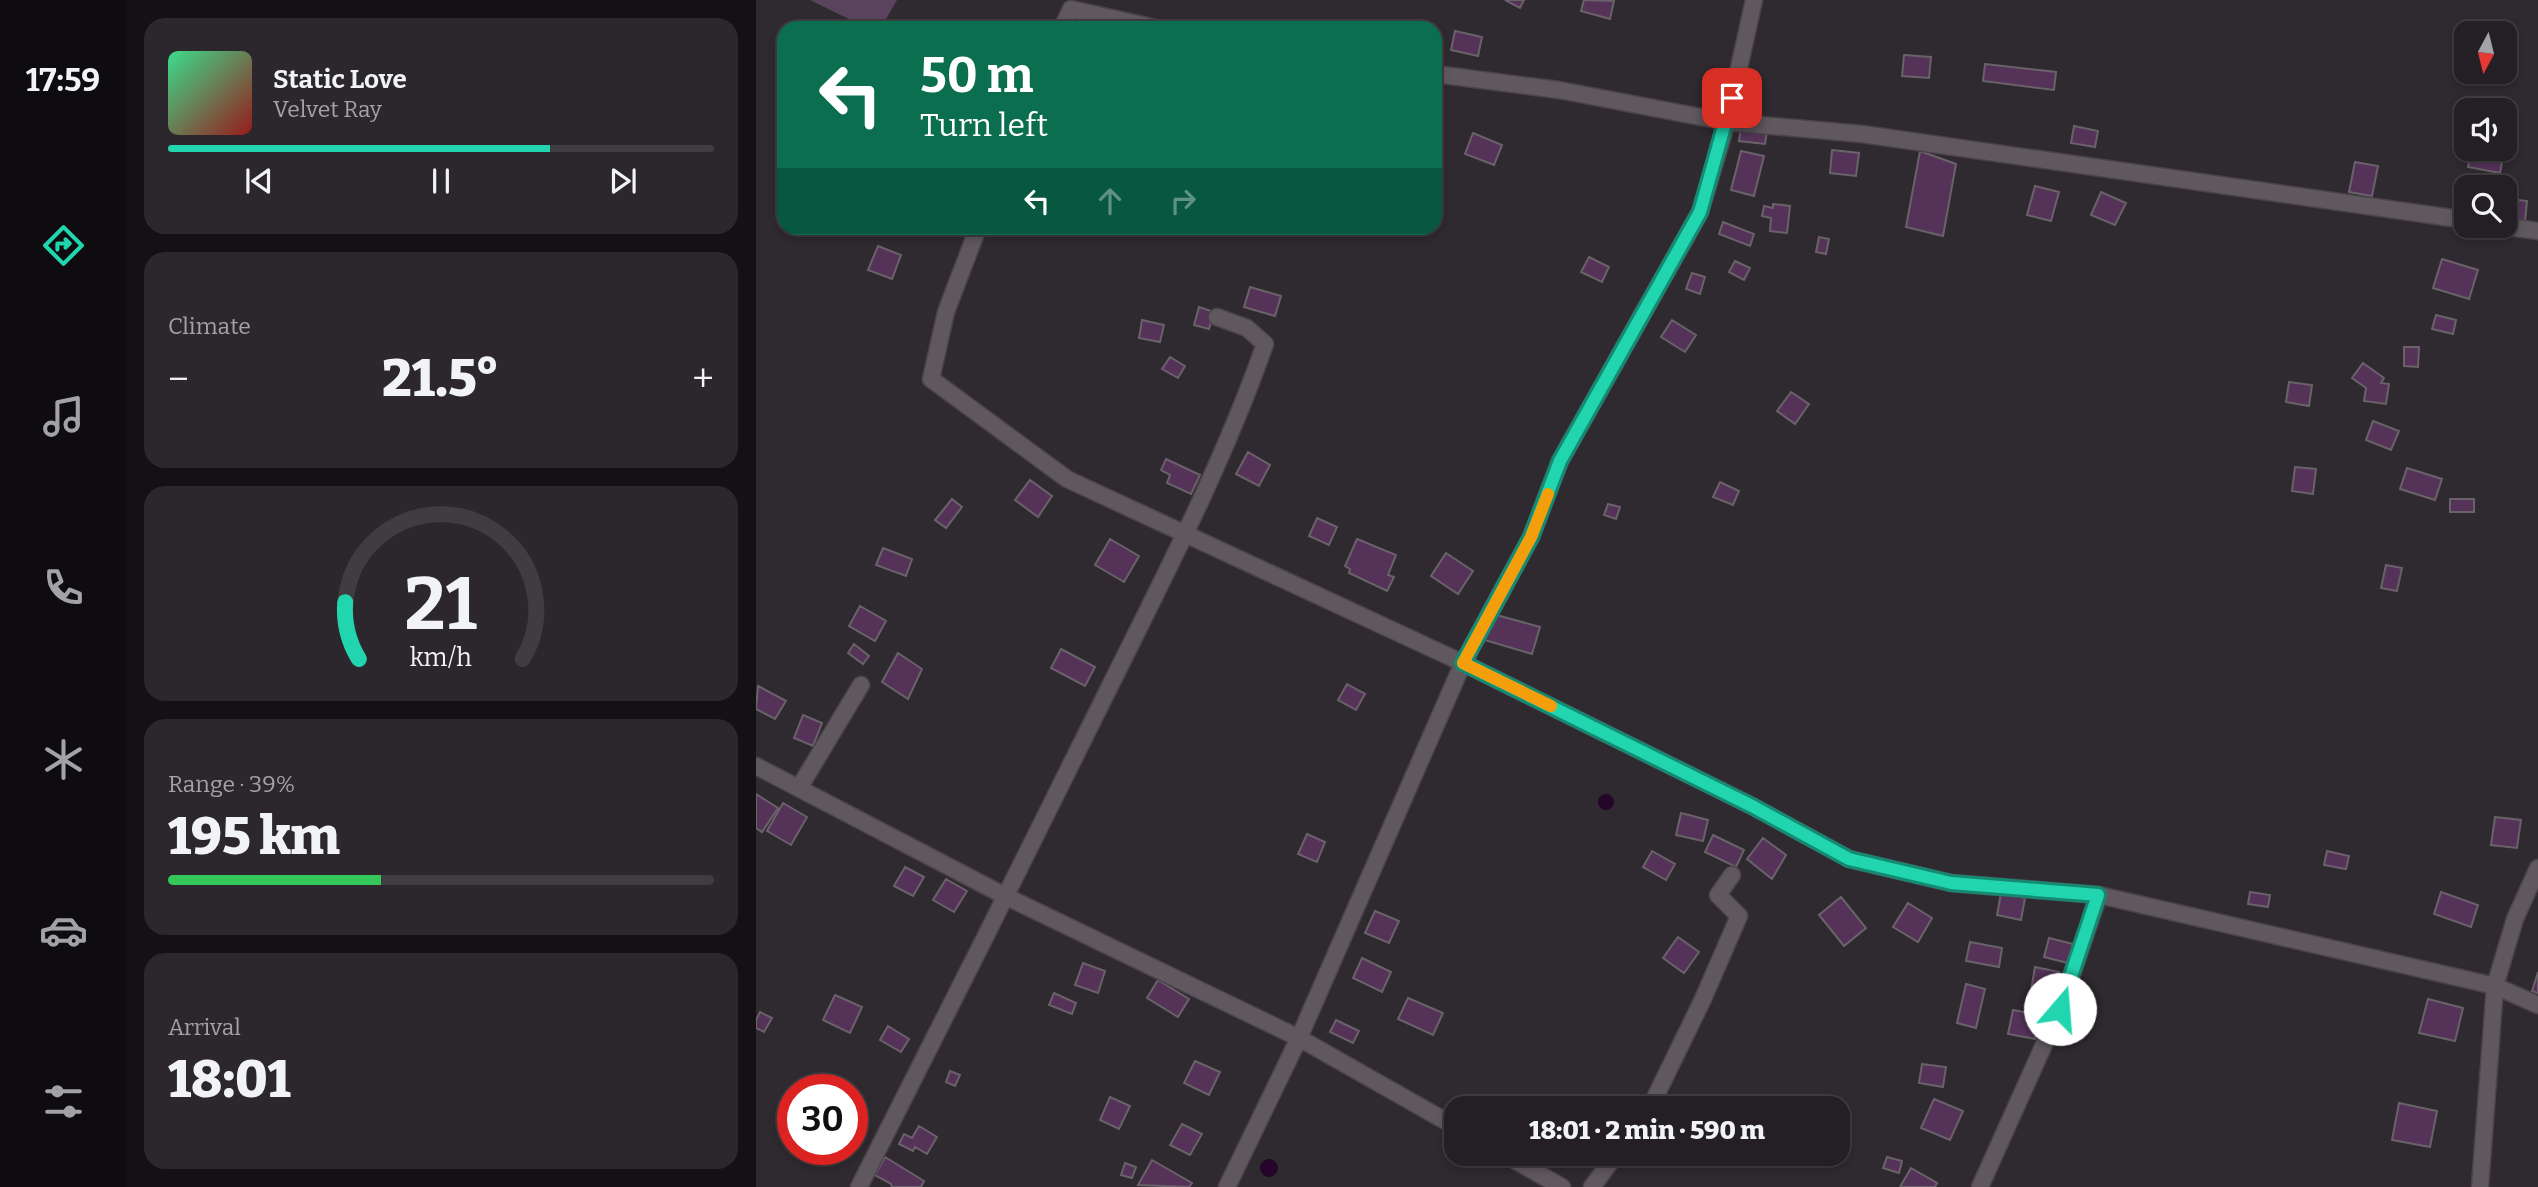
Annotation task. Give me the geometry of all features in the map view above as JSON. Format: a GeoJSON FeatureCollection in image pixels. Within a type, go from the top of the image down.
{"type":"FeatureCollection","features":[{"type":"Feature","properties":{"kind":"street"},"geometry":{"type":"LineString","coordinates":[[1227,1187],[1298,1038],[1463,663],[1531,537],[1560,461],[1700,212],[1727,122],[1754,0]]}},
{"type":"Feature","properties":{"kind":"street"},"geometry":{"type":"LineString","coordinates":[[1065,21],[1071,9],[1125,21]]}},
{"type":"Feature","properties":{"kind":"street"},"geometry":{"type":"LineString","coordinates":[[1442,75],[1559,90],[1727,122],[1862,134],[2454,218]]}},
{"type":"Feature","properties":{"kind":"street"},"geometry":{"type":"LineString","coordinates":[[2517,228],[2538,231]]}},
{"type":"Feature","properties":{"kind":"street"},"geometry":{"type":"LineString","coordinates":[[975,235],[946,312],[931,379],[1067,479],[1463,663],[1752,806],[1849,859],[1951,883],[2098,895],[2495,986],[2538,1005]]}},
{"type":"Feature","properties":{"kind":"street"},"geometry":{"type":"LineString","coordinates":[[859,1187],[1007,897],[1185,536],[1252,382],[1265,344],[1247,328],[1217,317]]}},
{"type":"Feature","properties":{"kind":"street"},"geometry":{"type":"LineString","coordinates":[[799,788],[861,685]]}},
{"type":"Feature","properties":{"kind":"street"},"geometry":{"type":"LineString","coordinates":[[756,766],[1007,897],[1298,1038],[1444,1120]]}},
{"type":"Feature","properties":{"kind":"street"},"geometry":{"type":"LineString","coordinates":[[2480,1187],[2495,986],[2515,919],[2538,868]]}},
{"type":"Feature","properties":{"kind":"street"},"geometry":{"type":"LineString","coordinates":[[1656,1096],[1703,999],[1739,916],[1718,895],[1732,875]]}},
{"type":"Feature","properties":{"kind":"street"},"geometry":{"type":"LineString","coordinates":[[1980,1187],[2060,1009],[2098,895]]}},
{"type":"Feature","properties":{"kind":"street"},"geometry":{"type":"LineString","coordinates":[[1525,1166],[1562,1187]]}},
{"type":"Feature","properties":{"kind":"street"},"geometry":{"type":"LineString","coordinates":[[1592,1187],[1607,1166]]}},
{"type":"Feature","properties":{"kind":"shaded area"},"geometry":{"type":"Polygon","coordinates":[[[810,0],[897,0],[885,21],[853,21],[810,0]]]}},
{"type":"Feature","properties":{"kind":"shaded area"},"geometry":{"type":"Polygon","coordinates":[[[1603,794],[1609,794],[1614,802],[1612,808],[1603,810],[1598,805],[1598,799],[1603,794]]]}},
{"type":"Feature","properties":{"kind":"shaded area"},"geometry":{"type":"Polygon","coordinates":[[[1269,1159],[1275,1162],[1278,1168],[1275,1174],[1269,1177],[1263,1174],[1260,1168],[1263,1162],[1269,1159]]]}},
{"type":"Feature","properties":{"kind":"building"},"geometry":{"type":"Polygon","coordinates":[[[1505,0],[1524,0],[1520,8],[1505,0]]]}},
{"type":"Feature","properties":{"kind":"building"},"geometry":{"type":"Polygon","coordinates":[[[1584,0],[1614,1],[1610,19],[1581,11],[1584,0]]]}},
{"type":"Feature","properties":{"kind":"building"},"geometry":{"type":"Polygon","coordinates":[[[1455,31],[1482,37],[1478,56],[1451,50],[1455,31]]]}},
{"type":"Feature","properties":{"kind":"building"},"geometry":{"type":"Polygon","coordinates":[[[1904,55],[1931,57],[1929,78],[1902,76],[1904,55]]]}},
{"type":"Feature","properties":{"kind":"building"},"geometry":{"type":"Polygon","coordinates":[[[1985,64],[2056,72],[2054,90],[1983,81],[1985,64]]]}},
{"type":"Feature","properties":{"kind":"building"},"geometry":{"type":"Polygon","coordinates":[[[2074,126],[2098,131],[2095,147],[2071,143],[2074,126]]]}},
{"type":"Feature","properties":{"kind":"building"},"geometry":{"type":"Polygon","coordinates":[[[1741,127],[1767,131],[1765,144],[1739,141],[1741,127]]]}},
{"type":"Feature","properties":{"kind":"building"},"geometry":{"type":"Polygon","coordinates":[[[1473,133],[1502,145],[1494,165],[1465,154],[1473,133]]]}},
{"type":"Feature","properties":{"kind":"building"},"geometry":{"type":"Polygon","coordinates":[[[1832,150],[1859,153],[1856,176],[1830,173],[1832,150]]]}},
{"type":"Feature","properties":{"kind":"building"},"geometry":{"type":"Polygon","coordinates":[[[1741,151],[1764,156],[1754,196],[1731,190],[1741,151]]]}},
{"type":"Feature","properties":{"kind":"building"},"geometry":{"type":"Polygon","coordinates":[[[1920,151],[1956,164],[1943,236],[1906,227],[1920,151]]]}},
{"type":"Feature","properties":{"kind":"building"},"geometry":{"type":"Polygon","coordinates":[[[2469,161],[2502,161],[2500,173],[2468,167],[2469,161]]]}},
{"type":"Feature","properties":{"kind":"building"},"geometry":{"type":"Polygon","coordinates":[[[2355,162],[2378,166],[2372,196],[2349,192],[2355,162]]]}},
{"type":"Feature","properties":{"kind":"building"},"geometry":{"type":"Polygon","coordinates":[[[2035,186],[2059,192],[2051,221],[2027,215],[2035,186]]]}},
{"type":"Feature","properties":{"kind":"building"},"geometry":{"type":"Polygon","coordinates":[[[2101,192],[2126,203],[2115,225],[2091,215],[2101,192]]]}},
{"type":"Feature","properties":{"kind":"building"},"geometry":{"type":"Polygon","coordinates":[[[2517,200],[2527,201],[2525,221],[2517,220],[2517,200]]]}},
{"type":"Feature","properties":{"kind":"building"},"geometry":{"type":"Polygon","coordinates":[[[1773,204],[1790,206],[1787,233],[1770,231],[1771,218],[1762,216],[1764,206],[1773,208],[1773,204]]]}},
{"type":"Feature","properties":{"kind":"building"},"geometry":{"type":"Polygon","coordinates":[[[1723,222],[1754,234],[1750,246],[1719,234],[1723,222]]]}},
{"type":"Feature","properties":{"kind":"building"},"geometry":{"type":"Polygon","coordinates":[[[1819,237],[1829,239],[1826,254],[1816,252],[1819,237]]]}},
{"type":"Feature","properties":{"kind":"building"},"geometry":{"type":"Polygon","coordinates":[[[878,246],[901,255],[892,279],[868,270],[878,246]]]}},
{"type":"Feature","properties":{"kind":"building"},"geometry":{"type":"Polygon","coordinates":[[[1589,257],[1609,267],[1602,282],[1581,272],[1589,257]]]}},
{"type":"Feature","properties":{"kind":"building"},"geometry":{"type":"Polygon","coordinates":[[[2442,259],[2478,270],[2469,299],[2433,288],[2442,259]]]}},
{"type":"Feature","properties":{"kind":"building"},"geometry":{"type":"Polygon","coordinates":[[[1735,261],[1750,268],[1744,280],[1729,272],[1735,261]]]}},
{"type":"Feature","properties":{"kind":"building"},"geometry":{"type":"Polygon","coordinates":[[[1692,273],[1705,277],[1700,294],[1686,289],[1692,273]]]}},
{"type":"Feature","properties":{"kind":"building"},"geometry":{"type":"Polygon","coordinates":[[[1250,287],[1281,296],[1275,316],[1244,307],[1250,287]]]}},
{"type":"Feature","properties":{"kind":"building"},"geometry":{"type":"Polygon","coordinates":[[[1199,307],[1214,312],[1209,329],[1194,325],[1199,307]]]}},
{"type":"Feature","properties":{"kind":"building"},"geometry":{"type":"Polygon","coordinates":[[[2436,315],[2456,320],[2453,334],[2432,329],[2436,315]]]}},
{"type":"Feature","properties":{"kind":"building"},"geometry":{"type":"Polygon","coordinates":[[[1142,320],[1164,325],[1160,342],[1139,338],[1142,320]]]}},
{"type":"Feature","properties":{"kind":"building"},"geometry":{"type":"Polygon","coordinates":[[[1672,320],[1696,335],[1685,352],[1661,337],[1672,320]]]}},
{"type":"Feature","properties":{"kind":"building"},"geometry":{"type":"Polygon","coordinates":[[[2404,347],[2419,347],[2418,367],[2404,366],[2404,347]]]}},
{"type":"Feature","properties":{"kind":"building"},"geometry":{"type":"Polygon","coordinates":[[[1170,357],[1185,366],[1178,378],[1162,369],[1170,357]]]}},
{"type":"Feature","properties":{"kind":"building"},"geometry":{"type":"Polygon","coordinates":[[[2363,363],[2384,378],[2381,383],[2389,384],[2386,404],[2364,401],[2366,388],[2352,378],[2363,363]]]}},
{"type":"Feature","properties":{"kind":"building"},"geometry":{"type":"Polygon","coordinates":[[[2289,382],[2312,385],[2309,406],[2286,402],[2289,382]]]}},
{"type":"Feature","properties":{"kind":"building"},"geometry":{"type":"Polygon","coordinates":[[[1791,392],[1809,404],[1795,424],[1777,411],[1791,392]]]}},
{"type":"Feature","properties":{"kind":"building"},"geometry":{"type":"Polygon","coordinates":[[[2373,421],[2399,431],[2391,450],[2366,440],[2373,421]]]}},
{"type":"Feature","properties":{"kind":"building"},"geometry":{"type":"Polygon","coordinates":[[[1248,452],[1270,465],[1259,486],[1236,474],[1248,452]]]}},
{"type":"Feature","properties":{"kind":"building"},"geometry":{"type":"Polygon","coordinates":[[[1166,459],[1200,475],[1191,494],[1167,483],[1170,475],[1161,470],[1166,459]]]}},
{"type":"Feature","properties":{"kind":"building"},"geometry":{"type":"Polygon","coordinates":[[[2295,467],[2316,469],[2313,494],[2292,491],[2295,467]]]}},
{"type":"Feature","properties":{"kind":"building"},"geometry":{"type":"Polygon","coordinates":[[[2407,468],[2442,479],[2435,500],[2400,489],[2407,468]]]}},
{"type":"Feature","properties":{"kind":"building"},"geometry":{"type":"Polygon","coordinates":[[[1030,480],[1052,496],[1038,517],[1015,500],[1030,480]]]}},
{"type":"Feature","properties":{"kind":"building"},"geometry":{"type":"Polygon","coordinates":[[[1720,482],[1739,491],[1733,505],[1713,497],[1720,482]]]}},
{"type":"Feature","properties":{"kind":"building"},"geometry":{"type":"Polygon","coordinates":[[[952,499],[962,507],[946,528],[935,520],[952,499]]]}},
{"type":"Feature","properties":{"kind":"building"},"geometry":{"type":"Polygon","coordinates":[[[2450,499],[2474,499],[2474,512],[2450,512],[2450,499]]]}},
{"type":"Feature","properties":{"kind":"building"},"geometry":{"type":"Polygon","coordinates":[[[1608,504],[1620,507],[1616,519],[1604,515],[1608,504]]]}},
{"type":"Feature","properties":{"kind":"building"},"geometry":{"type":"Polygon","coordinates":[[[1317,518],[1337,527],[1329,545],[1309,536],[1317,518]]]}},
{"type":"Feature","properties":{"kind":"building"},"geometry":{"type":"Polygon","coordinates":[[[1110,539],[1139,556],[1124,582],[1095,565],[1110,539]]]}},
{"type":"Feature","properties":{"kind":"building"},"geometry":{"type":"Polygon","coordinates":[[[1357,539],[1396,555],[1388,575],[1394,577],[1387,591],[1349,573],[1350,569],[1345,566],[1357,539]]]}},
{"type":"Feature","properties":{"kind":"building"},"geometry":{"type":"Polygon","coordinates":[[[883,548],[912,559],[906,576],[876,565],[883,548]]]}},
{"type":"Feature","properties":{"kind":"building"},"geometry":{"type":"Polygon","coordinates":[[[1446,553],[1473,571],[1458,594],[1431,576],[1446,553]]]}},
{"type":"Feature","properties":{"kind":"building"},"geometry":{"type":"Polygon","coordinates":[[[2386,565],[2402,568],[2397,591],[2381,588],[2386,565]]]}},
{"type":"Feature","properties":{"kind":"building"},"geometry":{"type":"Polygon","coordinates":[[[860,606],[886,621],[875,641],[849,626],[860,606]]]}},
{"type":"Feature","properties":{"kind":"building"},"geometry":{"type":"Polygon","coordinates":[[[1493,614],[1540,627],[1532,654],[1485,640],[1493,614]]]}},
{"type":"Feature","properties":{"kind":"building"},"geometry":{"type":"Polygon","coordinates":[[[854,644],[869,656],[863,664],[848,653],[854,644]]]}},
{"type":"Feature","properties":{"kind":"building"},"geometry":{"type":"Polygon","coordinates":[[[1061,649],[1095,667],[1085,686],[1051,668],[1061,649]]]}},
{"type":"Feature","properties":{"kind":"building"},"geometry":{"type":"Polygon","coordinates":[[[898,653],[922,669],[908,699],[882,682],[898,653]]]}},
{"type":"Feature","properties":{"kind":"building"},"geometry":{"type":"Polygon","coordinates":[[[1347,684],[1365,694],[1356,710],[1338,700],[1347,684]]]}},
{"type":"Feature","properties":{"kind":"building"},"geometry":{"type":"Polygon","coordinates":[[[758,686],[786,701],[775,719],[756,709],[758,686]]]}},
{"type":"Feature","properties":{"kind":"building"},"geometry":{"type":"Polygon","coordinates":[[[803,715],[822,723],[813,746],[794,738],[803,715]]]}},
{"type":"Feature","properties":{"kind":"building"},"geometry":{"type":"Polygon","coordinates":[[[756,794],[778,808],[762,832],[756,828],[756,794]]]}},
{"type":"Feature","properties":{"kind":"building"},"geometry":{"type":"Polygon","coordinates":[[[783,803],[807,817],[791,845],[767,831],[783,803]]]}},
{"type":"Feature","properties":{"kind":"building"},"geometry":{"type":"Polygon","coordinates":[[[1681,813],[1708,820],[1703,841],[1676,835],[1681,813]]]}},
{"type":"Feature","properties":{"kind":"building"},"geometry":{"type":"Polygon","coordinates":[[[2495,817],[2521,820],[2517,848],[2491,845],[2495,817]]]}},
{"type":"Feature","properties":{"kind":"building"},"geometry":{"type":"Polygon","coordinates":[[[1307,834],[1325,842],[1317,862],[1298,854],[1307,834]]]}},
{"type":"Feature","properties":{"kind":"building"},"geometry":{"type":"Polygon","coordinates":[[[1713,835],[1744,850],[1736,867],[1705,852],[1713,835]]]}},
{"type":"Feature","properties":{"kind":"building"},"geometry":{"type":"Polygon","coordinates":[[[1763,838],[1786,855],[1772,879],[1747,859],[1763,838]]]}},
{"type":"Feature","properties":{"kind":"building"},"geometry":{"type":"Polygon","coordinates":[[[1652,851],[1675,864],[1666,880],[1643,867],[1652,851]]]}},
{"type":"Feature","properties":{"kind":"building"},"geometry":{"type":"Polygon","coordinates":[[[2327,851],[2349,856],[2346,869],[2324,865],[2327,851]]]}},
{"type":"Feature","properties":{"kind":"building"},"geometry":{"type":"Polygon","coordinates":[[[905,867],[924,877],[913,896],[894,886],[905,867]]]}},
{"type":"Feature","properties":{"kind":"building"},"geometry":{"type":"Polygon","coordinates":[[[946,879],[967,891],[954,912],[933,900],[946,879]]]}},
{"type":"Feature","properties":{"kind":"building"},"geometry":{"type":"Polygon","coordinates":[[[2250,892],[2270,895],[2268,907],[2248,904],[2250,892]]]}},
{"type":"Feature","properties":{"kind":"building"},"geometry":{"type":"Polygon","coordinates":[[[2441,892],[2478,905],[2471,927],[2434,914],[2441,892]]]}},
{"type":"Feature","properties":{"kind":"building"},"geometry":{"type":"Polygon","coordinates":[[[2001,893],[2025,898],[2021,920],[1997,915],[2001,893]]]}},
{"type":"Feature","properties":{"kind":"building"},"geometry":{"type":"Polygon","coordinates":[[[1841,897],[1866,928],[1844,946],[1819,915],[1841,897]]]}},
{"type":"Feature","properties":{"kind":"building"},"geometry":{"type":"Polygon","coordinates":[[[1908,903],[1932,918],[1918,942],[1893,927],[1908,903]]]}},
{"type":"Feature","properties":{"kind":"building"},"geometry":{"type":"Polygon","coordinates":[[[1375,911],[1399,921],[1389,943],[1365,933],[1375,911]]]}},
{"type":"Feature","properties":{"kind":"building"},"geometry":{"type":"Polygon","coordinates":[[[1678,937],[1699,952],[1684,973],[1663,958],[1678,937]]]}},
{"type":"Feature","properties":{"kind":"building"},"geometry":{"type":"Polygon","coordinates":[[[2049,938],[2073,944],[2068,963],[2044,957],[2049,938]]]}},
{"type":"Feature","properties":{"kind":"building"},"geometry":{"type":"Polygon","coordinates":[[[1970,942],[2002,948],[1999,967],[1966,961],[1970,942]]]}},
{"type":"Feature","properties":{"kind":"building"},"geometry":{"type":"Polygon","coordinates":[[[1362,958],[1391,972],[1382,992],[1353,978],[1362,958]]]}},
{"type":"Feature","properties":{"kind":"building"},"geometry":{"type":"Polygon","coordinates":[[[1083,963],[1105,971],[1098,993],[1075,985],[1083,963]]]}},
{"type":"Feature","properties":{"kind":"building"},"geometry":{"type":"Polygon","coordinates":[[[2035,967],[2059,972],[2054,1000],[2030,996],[2035,967]]]}},
{"type":"Feature","properties":{"kind":"building"},"geometry":{"type":"Polygon","coordinates":[[[2538,972],[2538,993],[2532,991],[2538,972]]]}},
{"type":"Feature","properties":{"kind":"building"},"geometry":{"type":"Polygon","coordinates":[[[1158,980],[1189,999],[1178,1017],[1147,998],[1158,980]]]}},
{"type":"Feature","properties":{"kind":"building"},"geometry":{"type":"Polygon","coordinates":[[[1966,984],[1985,989],[1976,1028],[1957,1023],[1966,984]]]}},
{"type":"Feature","properties":{"kind":"building"},"geometry":{"type":"Polygon","coordinates":[[[1054,993],[1076,1003],[1072,1014],[1049,1005],[1054,993]]]}},
{"type":"Feature","properties":{"kind":"building"},"geometry":{"type":"Polygon","coordinates":[[[835,995],[862,1007],[850,1033],[823,1020],[835,995]]]}},
{"type":"Feature","properties":{"kind":"building"},"geometry":{"type":"Polygon","coordinates":[[[1408,998],[1443,1013],[1433,1035],[1398,1019],[1408,998]]]}},
{"type":"Feature","properties":{"kind":"building"},"geometry":{"type":"Polygon","coordinates":[[[2428,999],[2463,1008],[2455,1041],[2419,1033],[2428,999]]]}},
{"type":"Feature","properties":{"kind":"building"},"geometry":{"type":"Polygon","coordinates":[[[2013,1010],[2040,1015],[2035,1039],[2008,1034],[2013,1010]]]}},
{"type":"Feature","properties":{"kind":"building"},"geometry":{"type":"Polygon","coordinates":[[[760,1012],[772,1018],[764,1032],[756,1028],[760,1012]]]}},
{"type":"Feature","properties":{"kind":"building"},"geometry":{"type":"Polygon","coordinates":[[[1336,1020],[1359,1031],[1353,1043],[1330,1032],[1336,1020]]]}},
{"type":"Feature","properties":{"kind":"building"},"geometry":{"type":"Polygon","coordinates":[[[888,1026],[909,1039],[901,1052],[880,1040],[888,1026]]]}},
{"type":"Feature","properties":{"kind":"building"},"geometry":{"type":"Polygon","coordinates":[[[1195,1061],[1220,1072],[1209,1095],[1184,1083],[1195,1061]]]}},
{"type":"Feature","properties":{"kind":"building"},"geometry":{"type":"Polygon","coordinates":[[[1922,1064],[1946,1067],[1943,1087],[1919,1083],[1922,1064]]]}},
{"type":"Feature","properties":{"kind":"building"},"geometry":{"type":"Polygon","coordinates":[[[950,1071],[960,1075],[955,1086],[946,1082],[950,1071]]]}},
{"type":"Feature","properties":{"kind":"building"},"geometry":{"type":"Polygon","coordinates":[[[1110,1097],[1130,1106],[1119,1129],[1100,1120],[1110,1097]]]}},
{"type":"Feature","properties":{"kind":"building"},"geometry":{"type":"Polygon","coordinates":[[[1934,1099],[1963,1111],[1950,1140],[1921,1128],[1934,1099]]]}},
{"type":"Feature","properties":{"kind":"building"},"geometry":{"type":"Polygon","coordinates":[[[2399,1103],[2437,1111],[2430,1147],[2392,1140],[2399,1103]]]}},
{"type":"Feature","properties":{"kind":"building"},"geometry":{"type":"Polygon","coordinates":[[[1182,1124],[1202,1134],[1190,1155],[1170,1145],[1182,1124]]]}},
{"type":"Feature","properties":{"kind":"building"},"geometry":{"type":"Polygon","coordinates":[[[919,1126],[937,1137],[927,1154],[915,1147],[913,1151],[899,1144],[904,1134],[912,1138],[919,1126]]]}},
{"type":"Feature","properties":{"kind":"building"},"geometry":{"type":"Polygon","coordinates":[[[885,1157],[924,1181],[921,1187],[892,1187],[875,1175],[885,1157]]]}},
{"type":"Feature","properties":{"kind":"building"},"geometry":{"type":"Polygon","coordinates":[[[1887,1157],[1902,1161],[1899,1173],[1883,1168],[1887,1157]]]}},
{"type":"Feature","properties":{"kind":"building"},"geometry":{"type":"Polygon","coordinates":[[[1152,1160],[1192,1183],[1189,1187],[1138,1185],[1152,1160]]]}},
{"type":"Feature","properties":{"kind":"building"},"geometry":{"type":"Polygon","coordinates":[[[1125,1163],[1136,1167],[1132,1178],[1121,1175],[1125,1163]]]}},
{"type":"Feature","properties":{"kind":"building"},"geometry":{"type":"Polygon","coordinates":[[[1911,1168],[1937,1183],[1935,1187],[1900,1187],[1911,1168]]]}},
{"type":"Feature","properties":{"kind":"slow traffic"},"geometry":{"type":"LineString","coordinates":[[1548,494],[1531,537],[1463,663],[1551,706]]}},
{"type":"Feature","properties":{"kind":"route"},"geometry":{"type":"LineString","coordinates":[[1732,98],[1700,212],[1560,461],[1531,537],[1463,663],[1752,806],[1849,859],[1951,883],[2098,895],[2060,1009]]}}]}
